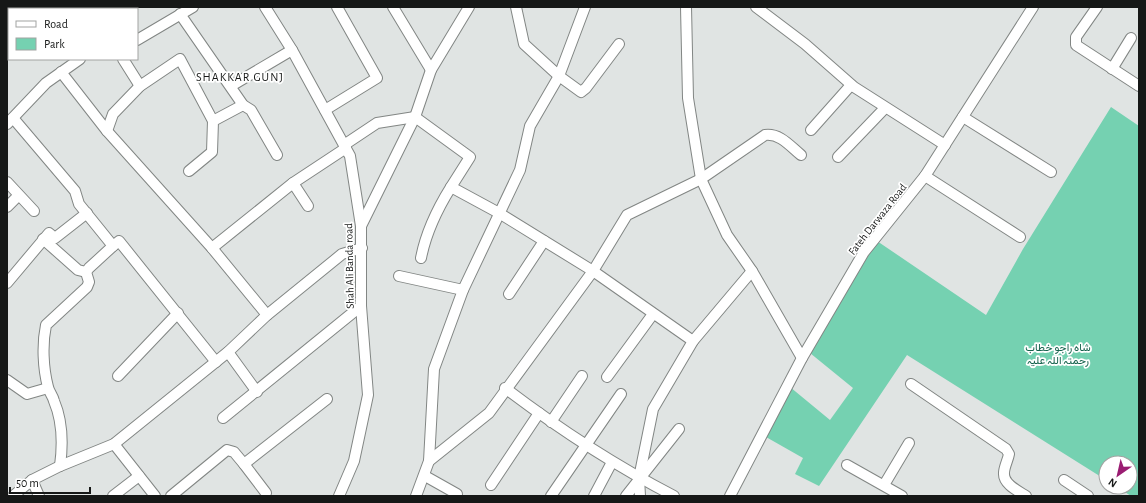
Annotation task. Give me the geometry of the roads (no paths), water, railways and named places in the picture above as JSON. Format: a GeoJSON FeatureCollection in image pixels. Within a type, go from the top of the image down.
{"type":"FeatureCollection","features":[{"type":"Feature","properties":{"kind":"street"},"geometry":{"type":"LineString","coordinates":[[138,39],[194,7]]}},
{"type":"Feature","properties":{"kind":"street","name":"Shah Ali Banda road"},"geometry":{"type":"LineString","coordinates":[[265,7],[292,50],[350,156],[362,226],[361,306],[368,395],[354,461],[340,496]]}},
{"type":"Feature","properties":{"kind":"street"},"geometry":{"type":"LineString","coordinates":[[325,110],[377,78],[337,7]]}},
{"type":"Feature","properties":{"kind":"street"},"geometry":{"type":"LineString","coordinates":[[393,7],[431,70]]}},
{"type":"Feature","properties":{"kind":"street"},"geometry":{"type":"LineString","coordinates":[[362,226],[415,117],[431,70],[469,7]]}},
{"type":"Feature","properties":{"kind":"street"},"geometry":{"type":"LineString","coordinates":[[516,7],[524,44],[558,76],[581,92],[586,88],[619,44]]}},
{"type":"Feature","properties":{"kind":"street"},"geometry":{"type":"LineString","coordinates":[[416,496],[425,476],[429,461],[434,369],[463,290],[520,170],[530,126],[558,76],[585,7]]}},
{"type":"Feature","properties":{"kind":"street"},"geometry":{"type":"LineString","coordinates":[[686,7],[688,98],[701,179],[727,235],[752,271],[802,358]]}},
{"type":"Feature","properties":{"kind":"street"},"geometry":{"type":"LineString","coordinates":[[756,7],[805,44],[851,84],[885,108],[945,145]]}},
{"type":"Feature","properties":{"kind":"street","name":"Fateh Darwaza Road"},"geometry":{"type":"LineString","coordinates":[[730,496],[802,358],[864,252],[925,176],[1033,7]]}},
{"type":"Feature","properties":{"kind":"street"},"geometry":{"type":"LineString","coordinates":[[1097,7],[1076,37],[1076,45],[1139,86]]}},
{"type":"Feature","properties":{"kind":"street"},"geometry":{"type":"LineString","coordinates":[[180,14],[243,105],[251,110],[277,155]]}},
{"type":"Feature","properties":{"kind":"street"},"geometry":{"type":"LineString","coordinates":[[1112,69],[1131,38]]}},
{"type":"Feature","properties":{"kind":"street"},"geometry":{"type":"LineString","coordinates":[[231,86],[292,50]]}},
{"type":"Feature","properties":{"kind":"street"},"geometry":{"type":"LineString","coordinates":[[107,132],[113,114],[140,86],[180,59],[213,121],[212,152],[190,171]]}},
{"type":"Feature","properties":{"kind":"street"},"geometry":{"type":"LineString","coordinates":[[79,60],[46,84],[10,121],[75,191],[79,204],[113,246]]}},
{"type":"Feature","properties":{"kind":"street"},"geometry":{"type":"LineString","coordinates":[[124,60],[140,86]]}},
{"type":"Feature","properties":{"kind":"street"},"geometry":{"type":"LineString","coordinates":[[61,72],[107,132],[212,248],[267,315]]}},
{"type":"Feature","properties":{"kind":"street"},"geometry":{"type":"LineString","coordinates":[[811,130],[851,84]]}},
{"type":"Feature","properties":{"kind":"street"},"geometry":{"type":"LineString","coordinates":[[213,121],[243,105]]}},
{"type":"Feature","properties":{"kind":"street"},"geometry":{"type":"LineString","coordinates":[[838,157],[885,108]]}},
{"type":"Feature","properties":{"kind":"street"},"geometry":{"type":"LineString","coordinates":[[212,248],[293,183],[377,123],[415,117],[470,157],[436,211],[428,230],[421,258]]}},
{"type":"Feature","properties":{"kind":"street"},"geometry":{"type":"LineString","coordinates":[[963,117],[1051,172]]}},
{"type":"Feature","properties":{"kind":"street"},"geometry":{"type":"LineString","coordinates":[[429,461],[489,413],[505,388],[592,271],[627,215],[701,179],[765,135],[772,134],[782,138],[801,156]]}},
{"type":"Feature","properties":{"kind":"street"},"geometry":{"type":"LineString","coordinates":[[925,176],[1020,238]]}},
{"type":"Feature","properties":{"kind":"street"},"geometry":{"type":"LineString","coordinates":[[7,182],[18,196],[34,211]]}},
{"type":"Feature","properties":{"kind":"street"},"geometry":{"type":"LineString","coordinates":[[293,183],[308,206]]}},
{"type":"Feature","properties":{"kind":"street"},"geometry":{"type":"LineString","coordinates":[[451,187],[499,212],[544,240],[592,271],[693,341]]}},
{"type":"Feature","properties":{"kind":"street"},"geometry":{"type":"LineString","coordinates":[[7,207],[18,196]]}},
{"type":"Feature","properties":{"kind":"street"},"geometry":{"type":"LineString","coordinates":[[7,283],[49,232],[55,238],[87,213]]}},
{"type":"Feature","properties":{"kind":"street"},"geometry":{"type":"LineString","coordinates":[[43,239],[78,270],[86,272]]}},
{"type":"Feature","properties":{"kind":"street"},"geometry":{"type":"LineString","coordinates":[[509,294],[544,240]]}},
{"type":"Feature","properties":{"kind":"street"},"geometry":{"type":"LineString","coordinates":[[86,272],[119,241],[216,362]]}},
{"type":"Feature","properties":{"kind":"street"},"geometry":{"type":"LineString","coordinates":[[7,490],[13,496],[32,480],[60,466],[114,444],[228,352],[267,315],[342,254],[362,248]]}},
{"type":"Feature","properties":{"kind":"street"},"geometry":{"type":"LineString","coordinates":[[640,496],[639,478],[653,409],[693,341],[752,271]]}},
{"type":"Feature","properties":{"kind":"street"},"geometry":{"type":"LineString","coordinates":[[60,466],[62,440],[61,426],[54,401],[48,388],[44,360],[46,325],[87,287],[89,282],[86,272]]}},
{"type":"Feature","properties":{"kind":"street"},"geometry":{"type":"LineString","coordinates":[[399,276],[463,290]]}},
{"type":"Feature","properties":{"kind":"street"},"geometry":{"type":"LineString","coordinates":[[223,418],[257,392],[361,306]]}},
{"type":"Feature","properties":{"kind":"street"},"geometry":{"type":"LineString","coordinates":[[118,376],[178,313]]}},
{"type":"Feature","properties":{"kind":"street"},"geometry":{"type":"LineString","coordinates":[[607,377],[653,314]]}},
{"type":"Feature","properties":{"kind":"street"},"geometry":{"type":"LineString","coordinates":[[228,352],[257,392]]}},
{"type":"Feature","properties":{"kind":"street"},"geometry":{"type":"LineString","coordinates":[[551,422],[582,376]]}},
{"type":"Feature","properties":{"kind":"street"},"geometry":{"type":"LineString","coordinates":[[7,380],[27,394],[48,388]]}},
{"type":"Feature","properties":{"kind":"street"},"geometry":{"type":"LineString","coordinates":[[910,384],[1006,449],[1009,454],[1003,472],[1004,479],[1011,486],[1026,496]]}},
{"type":"Feature","properties":{"kind":"street"},"geometry":{"type":"LineString","coordinates":[[505,388],[584,445],[639,478],[674,496]]}},
{"type":"Feature","properties":{"kind":"street"},"geometry":{"type":"LineString","coordinates":[[551,496],[584,445],[621,394]]}},
{"type":"Feature","properties":{"kind":"street"},"geometry":{"type":"LineString","coordinates":[[244,464],[328,399]]}},
{"type":"Feature","properties":{"kind":"street"},"geometry":{"type":"LineString","coordinates":[[491,485],[539,413]]}},
{"type":"Feature","properties":{"kind":"street"},"geometry":{"type":"LineString","coordinates":[[626,496],[679,429]]}},
{"type":"Feature","properties":{"kind":"street"},"geometry":{"type":"LineString","coordinates":[[888,490],[909,443]]}},
{"type":"Feature","properties":{"kind":"street"},"geometry":{"type":"LineString","coordinates":[[114,444],[155,496]]}},
{"type":"Feature","properties":{"kind":"street"},"geometry":{"type":"LineString","coordinates":[[171,496],[228,450],[234,452],[266,493]]}},
{"type":"Feature","properties":{"kind":"street"},"geometry":{"type":"LineString","coordinates":[[594,496],[612,462]]}},
{"type":"Feature","properties":{"kind":"street"},"geometry":{"type":"LineString","coordinates":[[847,465],[888,490],[902,496]]}},
{"type":"Feature","properties":{"kind":"street"},"geometry":{"type":"LineString","coordinates":[[113,496],[139,476]]}},
{"type":"Feature","properties":{"kind":"street"},"geometry":{"type":"LineString","coordinates":[[425,476],[457,494]]}},
{"type":"Feature","properties":{"kind":"street"},"geometry":{"type":"LineString","coordinates":[[32,480],[39,496]]}},
{"type":"Feature","properties":{"kind":"street"},"geometry":{"type":"LineString","coordinates":[[1064,480],[1088,496]]}},
{"type":"Feature","properties":{"kind":"district","name":"SHAKKAR GUNJ"},"geometry":{"type":"Point","coordinates":[240,77]}},
{"type":"Feature","properties":{"kind":"park label","name":"شاہ راجو خطاب رحمتہ اللہ علیہ"},"geometry":{"type":"Point","coordinates":[1058,353]}}]}
